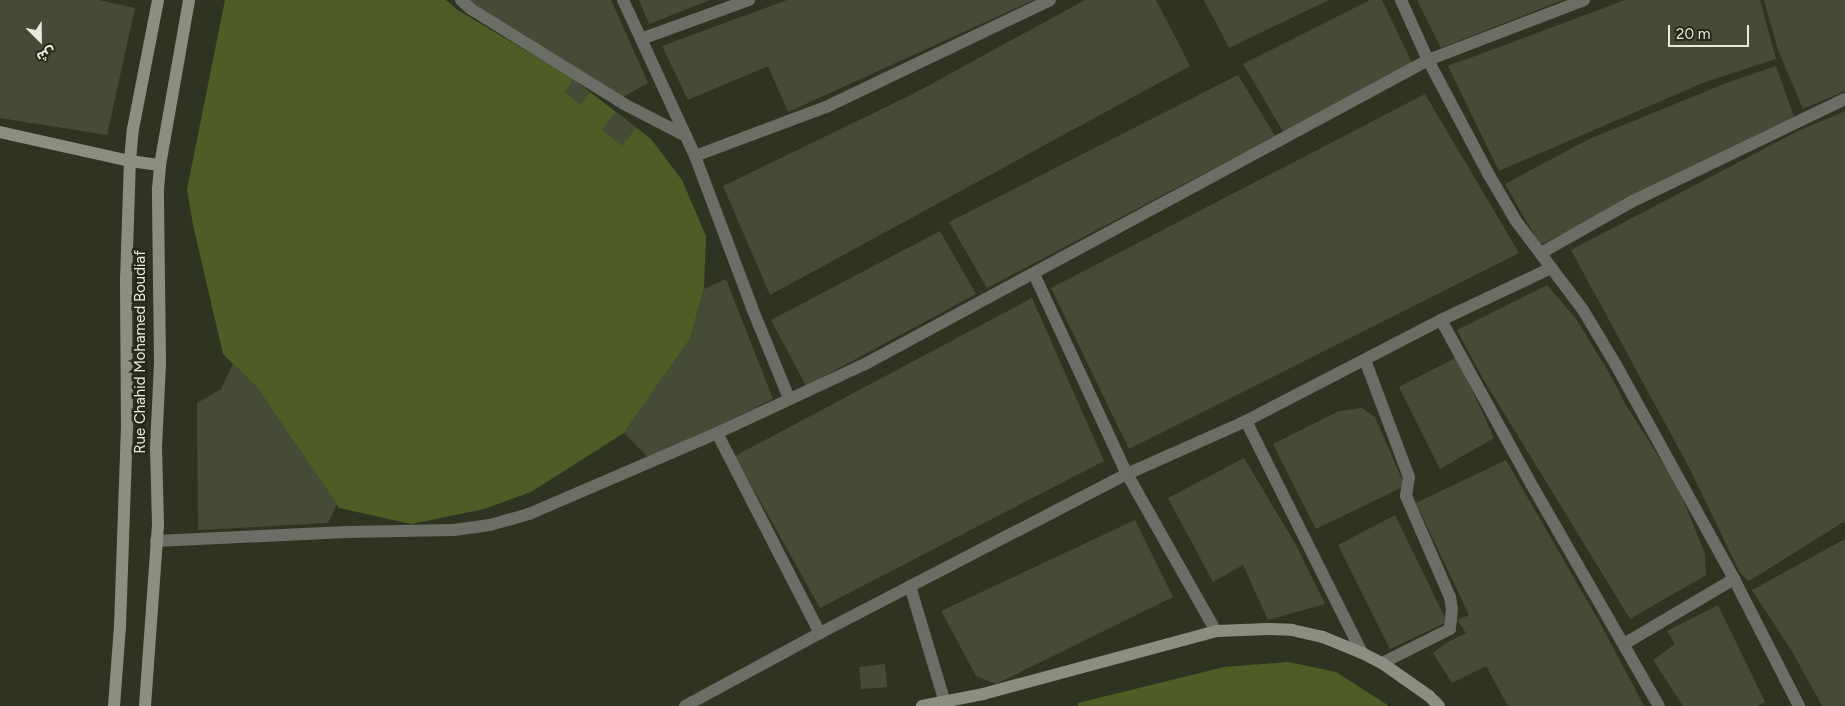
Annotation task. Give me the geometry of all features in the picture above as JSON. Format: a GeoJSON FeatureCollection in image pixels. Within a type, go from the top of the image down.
{"type":"FeatureCollection","features":[{"type":"Feature","properties":{"kind":"main road","name":"Rue Chahid Mohamed Boudiaf"},"geometry":{"type":"LineString","coordinates":[[114,706],[120,626],[127,429],[126,280],[130,161],[133,129],[158,0]]}},
{"type":"Feature","properties":{"kind":"main road","name":"Rue Chahid Mohamed Boudiaf"},"geometry":{"type":"LineString","coordinates":[[145,706],[156,541],[160,363],[157,217],[160,165],[189,0]]}},
{"type":"Feature","properties":{"kind":"main road"},"geometry":{"type":"LineString","coordinates":[[0,132],[130,161],[160,165]]}},
{"type":"Feature","properties":{"kind":"main road"},"geometry":{"type":"LineString","coordinates":[[922,706],[945,703],[1216,631],[1292,630],[1323,637],[1382,663],[1429,696],[1439,706]]}},
{"type":"Feature","properties":{"kind":"street"},"geometry":{"type":"LineString","coordinates":[[461,0],[471,9],[624,104],[686,136]]}},
{"type":"Feature","properties":{"kind":"street"},"geometry":{"type":"LineString","coordinates":[[623,0],[695,156],[789,398]]}},
{"type":"Feature","properties":{"kind":"street"},"geometry":{"type":"LineString","coordinates":[[641,39],[749,0]]}},
{"type":"Feature","properties":{"kind":"street"},"geometry":{"type":"LineString","coordinates":[[695,156],[826,107],[1050,0]]}},
{"type":"Feature","properties":{"kind":"street"},"geometry":{"type":"LineString","coordinates":[[1401,0],[1428,60],[1498,190],[1516,221],[1583,310],[1616,365],[1734,578],[1799,706]]}},
{"type":"Feature","properties":{"kind":"street"},"geometry":{"type":"LineString","coordinates":[[156,541],[347,532],[454,530],[490,525],[529,514],[717,434],[789,398],[867,363],[1428,60],[1584,0]]}},
{"type":"Feature","properties":{"kind":"street"},"geometry":{"type":"LineString","coordinates":[[1541,253],[1630,202],[1845,99]]}},
{"type":"Feature","properties":{"kind":"street"},"geometry":{"type":"LineString","coordinates":[[685,706],[820,632],[1127,474],[1246,421],[1441,320],[1551,268]]}},
{"type":"Feature","properties":{"kind":"street"},"geometry":{"type":"LineString","coordinates":[[1034,274],[1127,474],[1216,631]]}},
{"type":"Feature","properties":{"kind":"street"},"geometry":{"type":"LineString","coordinates":[[1441,320],[1529,480],[1659,706]]}},
{"type":"Feature","properties":{"kind":"street"},"geometry":{"type":"LineString","coordinates":[[1365,360],[1409,477],[1406,496],[1450,598],[1452,609],[1450,629],[1382,663]]}},
{"type":"Feature","properties":{"kind":"street"},"geometry":{"type":"LineString","coordinates":[[1246,421],[1362,653]]}},
{"type":"Feature","properties":{"kind":"street"},"geometry":{"type":"LineString","coordinates":[[717,434],[820,632]]}},
{"type":"Feature","properties":{"kind":"street"},"geometry":{"type":"LineString","coordinates":[[1624,644],[1734,578]]}},
{"type":"Feature","properties":{"kind":"street"},"geometry":{"type":"LineString","coordinates":[[910,586],[945,703]]}},
{"type":"Feature","properties":{"kind":"green space"},"geometry":{"type":"Polygon","coordinates":[[[225,0],[446,0],[456,9],[573,79],[651,139],[682,180],[706,236],[704,289],[690,339],[624,433],[531,492],[484,509],[411,524],[339,508],[258,389],[223,354],[193,225],[187,189],[225,0]]]}},
{"type":"Feature","properties":{"kind":"green space"},"geometry":{"type":"Polygon","coordinates":[[[1289,662],[1336,672],[1389,706],[1078,706],[1078,703],[1224,667],[1289,662]]]}},
{"type":"Feature","properties":{"kind":"building"},"geometry":{"type":"Polygon","coordinates":[[[0,0],[99,0],[135,8],[107,135],[0,118],[0,0]]]}},
{"type":"Feature","properties":{"kind":"building"},"geometry":{"type":"Polygon","coordinates":[[[468,0],[611,0],[648,83],[623,97],[468,0]]]}},
{"type":"Feature","properties":{"kind":"building"},"geometry":{"type":"Polygon","coordinates":[[[639,0],[710,0],[649,24],[639,0]]]}},
{"type":"Feature","properties":{"kind":"building"},"geometry":{"type":"Polygon","coordinates":[[[787,0],[1034,0],[788,112],[768,66],[688,100],[662,46],[787,0]]]}},
{"type":"Feature","properties":{"kind":"building"},"geometry":{"type":"Polygon","coordinates":[[[1085,0],[1156,0],[1190,66],[770,295],[723,186],[913,94],[1085,0]]]}},
{"type":"Feature","properties":{"kind":"building"},"geometry":{"type":"Polygon","coordinates":[[[1204,0],[1329,0],[1229,48],[1204,0]]]}},
{"type":"Feature","properties":{"kind":"building"},"geometry":{"type":"Polygon","coordinates":[[[1370,0],[1382,0],[1412,63],[1284,133],[1243,64],[1370,0]]]}},
{"type":"Feature","properties":{"kind":"building"},"geometry":{"type":"Polygon","coordinates":[[[1417,0],[1563,0],[1441,48],[1417,0]]]}},
{"type":"Feature","properties":{"kind":"building"},"geometry":{"type":"Polygon","coordinates":[[[1625,0],[1760,0],[1776,59],[1705,82],[1499,171],[1448,66],[1625,0]]]}},
{"type":"Feature","properties":{"kind":"building"},"geometry":{"type":"Polygon","coordinates":[[[1764,0],[1845,0],[1845,91],[1803,109],[1778,50],[1764,0]]]}},
{"type":"Feature","properties":{"kind":"building"},"geometry":{"type":"Polygon","coordinates":[[[1776,66],[1794,117],[1540,245],[1505,184],[1589,139],[1729,82],[1776,66]]]}},
{"type":"Feature","properties":{"kind":"building"},"geometry":{"type":"Polygon","coordinates":[[[1238,75],[1275,136],[987,288],[949,222],[1238,75]]]}},
{"type":"Feature","properties":{"kind":"building"},"geometry":{"type":"Polygon","coordinates":[[[573,79],[590,92],[581,105],[565,92],[573,79]]]}},
{"type":"Feature","properties":{"kind":"building"},"geometry":{"type":"Polygon","coordinates":[[[1425,94],[1519,253],[1129,449],[1051,288],[1425,94]]]}},
{"type":"Feature","properties":{"kind":"building"},"geometry":{"type":"Polygon","coordinates":[[[1845,111],[1845,521],[1749,581],[1740,573],[1691,471],[1571,250],[1796,132],[1845,111]]]}},
{"type":"Feature","properties":{"kind":"building"},"geometry":{"type":"Polygon","coordinates":[[[616,112],[636,128],[622,146],[602,130],[616,112]]]}},
{"type":"Feature","properties":{"kind":"building"},"geometry":{"type":"Polygon","coordinates":[[[940,231],[976,294],[806,386],[771,320],[940,231]]]}},
{"type":"Feature","properties":{"kind":"building"},"geometry":{"type":"Polygon","coordinates":[[[726,279],[773,399],[650,459],[624,433],[690,339],[704,289],[726,279]]]}},
{"type":"Feature","properties":{"kind":"building"},"geometry":{"type":"Polygon","coordinates":[[[1547,285],[1576,319],[1611,376],[1627,407],[1678,487],[1705,554],[1706,575],[1630,619],[1482,377],[1457,330],[1547,285]]]}},
{"type":"Feature","properties":{"kind":"building"},"geometry":{"type":"Polygon","coordinates":[[[1032,298],[1104,461],[820,608],[735,456],[1032,298]]]}},
{"type":"Feature","properties":{"kind":"building"},"geometry":{"type":"Polygon","coordinates":[[[1457,357],[1494,438],[1440,469],[1399,387],[1457,357]]]}},
{"type":"Feature","properties":{"kind":"building"},"geometry":{"type":"Polygon","coordinates":[[[233,364],[258,389],[337,504],[328,523],[198,530],[197,403],[221,389],[233,364]]]}},
{"type":"Feature","properties":{"kind":"building"},"geometry":{"type":"Polygon","coordinates":[[[1362,408],[1375,417],[1405,486],[1316,529],[1273,444],[1339,411],[1362,408]]]}},
{"type":"Feature","properties":{"kind":"building"},"geometry":{"type":"Polygon","coordinates":[[[1244,458],[1296,545],[1325,604],[1268,620],[1243,565],[1213,582],[1168,498],[1244,458]]]}},
{"type":"Feature","properties":{"kind":"building"},"geometry":{"type":"Polygon","coordinates":[[[1506,460],[1600,623],[1644,706],[1508,706],[1486,666],[1452,683],[1433,653],[1446,643],[1466,633],[1457,620],[1469,615],[1416,503],[1506,460]]]}},
{"type":"Feature","properties":{"kind":"building"},"geometry":{"type":"Polygon","coordinates":[[[1395,515],[1447,622],[1390,649],[1338,545],[1395,515]]]}},
{"type":"Feature","properties":{"kind":"building"},"geometry":{"type":"Polygon","coordinates":[[[1135,520],[1173,597],[996,684],[976,676],[941,611],[1135,520]]]}},
{"type":"Feature","properties":{"kind":"building"},"geometry":{"type":"Polygon","coordinates":[[[1845,539],[1845,706],[1822,706],[1793,653],[1752,590],[1845,539]]]}},
{"type":"Feature","properties":{"kind":"building"},"geometry":{"type":"Polygon","coordinates":[[[1718,605],[1765,702],[1757,706],[1683,706],[1653,660],[1675,644],[1667,631],[1718,605]]]}},
{"type":"Feature","properties":{"kind":"building"},"geometry":{"type":"Polygon","coordinates":[[[885,664],[887,687],[861,689],[859,667],[885,664]]]}}]}
